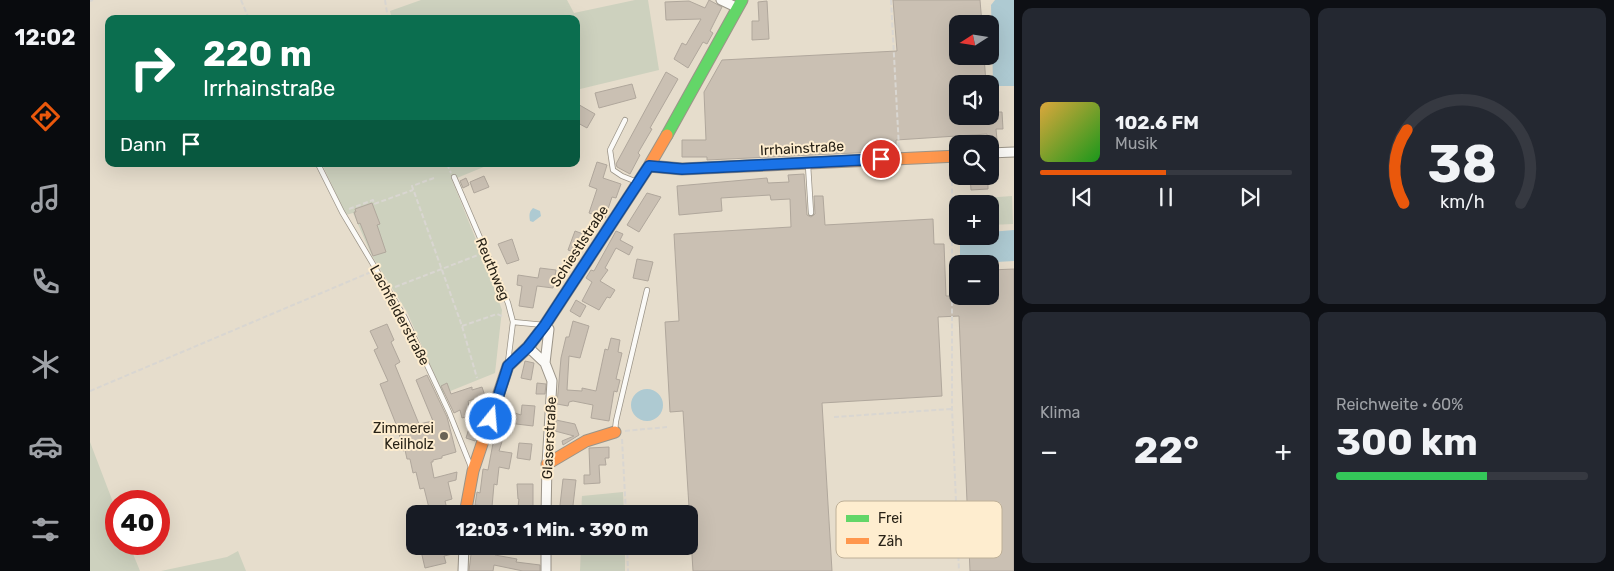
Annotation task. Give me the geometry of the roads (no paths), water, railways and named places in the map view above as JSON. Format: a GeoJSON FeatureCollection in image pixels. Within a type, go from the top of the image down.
{"type":"FeatureCollection","features":[{"type":"Feature","properties":{"kind":"street"},"geometry":{"type":"LineString","coordinates":[[721,0],[740,4]]}},
{"type":"Feature","properties":{"kind":"street","name":"Schiestlstraße"},"geometry":{"type":"LineString","coordinates":[[466,505],[473,471],[508,366],[528,347],[545,325],[649,166],[740,4]]}},
{"type":"Feature","properties":{"kind":"street"},"geometry":{"type":"LineString","coordinates":[[999,153],[1014,152]]}},
{"type":"Feature","properties":{"kind":"street","name":"Irrhainstraße"},"geometry":{"type":"LineString","coordinates":[[649,166],[682,169],[949,156]]}},
{"type":"Feature","properties":{"kind":"street","name":"Glaserstraße"},"geometry":{"type":"LineString","coordinates":[[545,325],[549,329],[545,363],[552,381],[546,505]]}},
{"type":"Feature","properties":{"kind":"street"},"geometry":{"type":"LineString","coordinates":[[528,347],[545,363]]}},
{"type":"Feature","properties":{"kind":"street"},"geometry":{"type":"LineString","coordinates":[[547,464],[586,441],[615,432]]}},
{"type":"Feature","properties":{"kind":"street"},"geometry":{"type":"LineString","coordinates":[[463,571],[464,555]]}},
{"type":"Feature","properties":{"kind":"street"},"geometry":{"type":"LineString","coordinates":[[546,555],[546,571]]}},
{"type":"Feature","properties":{"kind":"lane"},"geometry":{"type":"LineString","coordinates":[[625,120],[610,150],[613,170],[622,176],[638,182]]}},
{"type":"Feature","properties":{"kind":"lane"},"geometry":{"type":"LineString","coordinates":[[807,163],[811,213]]}},
{"type":"Feature","properties":{"kind":"lane","name":"Lachfelderstraße"},"geometry":{"type":"LineString","coordinates":[[320,167],[342,211],[405,318],[449,412],[473,471]]}},
{"type":"Feature","properties":{"kind":"lane","name":"Reuthweg"},"geometry":{"type":"LineString","coordinates":[[454,177],[508,303],[513,322],[508,366]]}},
{"type":"Feature","properties":{"kind":"lane"},"geometry":{"type":"LineString","coordinates":[[615,432],[647,290]]}},
{"type":"Feature","properties":{"kind":"lane"},"geometry":{"type":"LineString","coordinates":[[513,322],[545,325]]}},
{"type":"Feature","properties":{"kind":"water"},"geometry":{"type":"Polygon","coordinates":[[[995,0],[1014,0],[1014,86],[999,86],[999,75],[993,75],[993,65],[999,65],[999,15],[991,15],[991,5],[995,0]]]}},
{"type":"Feature","properties":{"kind":"water"},"geometry":{"type":"Polygon","coordinates":[[[533,208],[540,211],[541,216],[533,222],[530,221],[529,215],[533,208]]]}},
{"type":"Feature","properties":{"kind":"water"},"geometry":{"type":"Polygon","coordinates":[[[1014,230],[1014,261],[999,262],[999,255],[960,255],[960,245],[999,245],[999,231],[1014,230]]]}},
{"type":"Feature","properties":{"kind":"water"},"geometry":{"type":"Polygon","coordinates":[[[647,389],[653,390],[658,394],[662,399],[662,411],[658,416],[653,420],[647,421],[641,420],[636,416],[632,411],[631,405],[632,399],[636,394],[641,390],[647,389]]]}},
{"type":"Feature","properties":{"kind":"place","name":"Zimmerei Keilholz"},"geometry":{"type":"Point","coordinates":[444,436]}}]}
